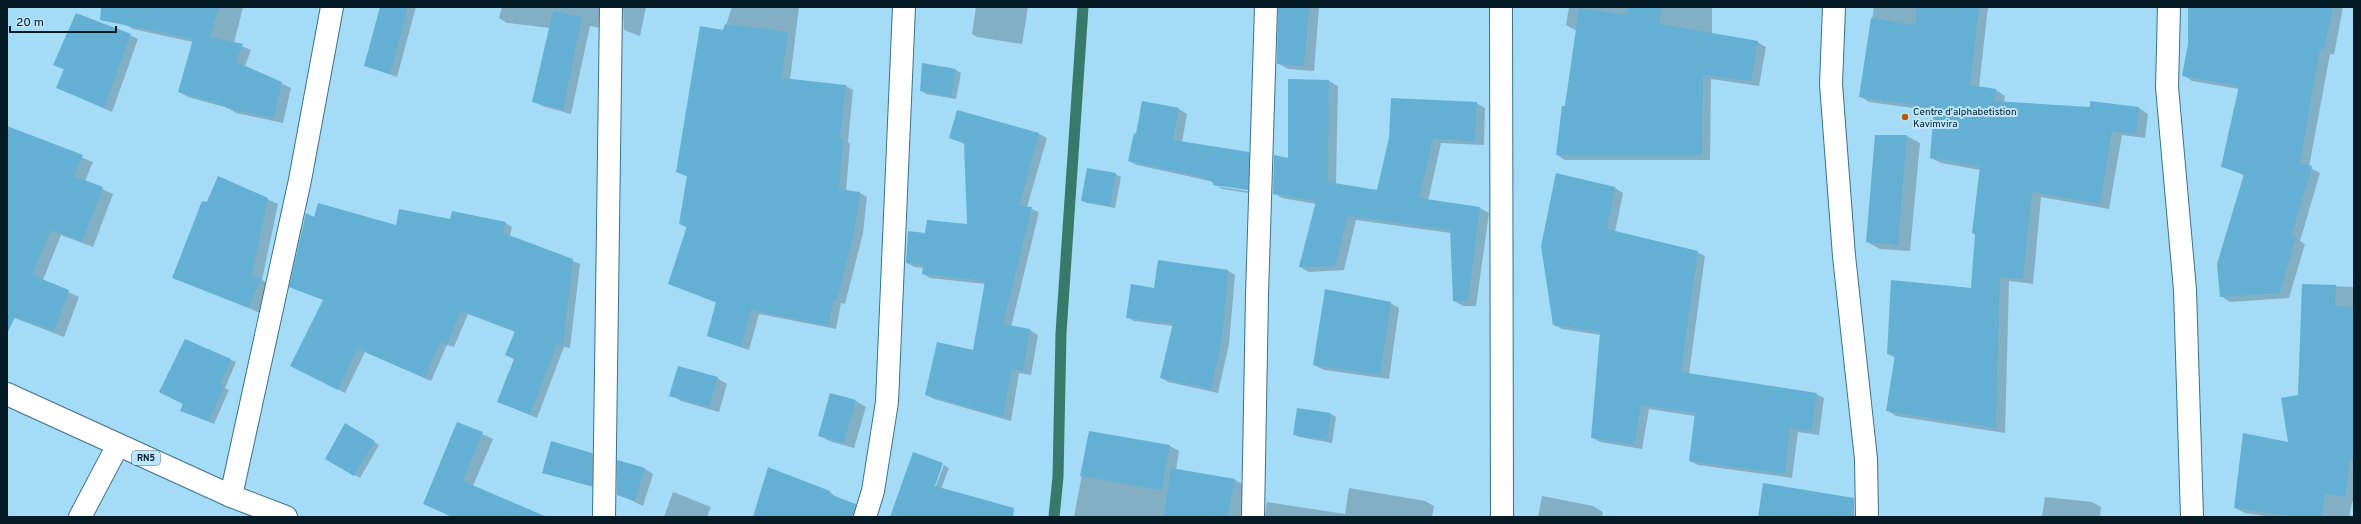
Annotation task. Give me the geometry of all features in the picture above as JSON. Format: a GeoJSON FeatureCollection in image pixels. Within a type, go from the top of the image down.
{"type":"FeatureCollection","features":[{"type":"Feature","properties":{"kind":"main road"},"geometry":{"type":"LineString","coordinates":[[231,496],[300,180],[332,7]]}},
{"type":"Feature","properties":{"kind":"main road"},"geometry":{"type":"LineString","coordinates":[[604,517],[611,7]]}},
{"type":"Feature","properties":{"kind":"main road"},"geometry":{"type":"LineString","coordinates":[[865,517],[873,491],[887,402],[904,7]]}},
{"type":"Feature","properties":{"kind":"main road"},"geometry":{"type":"LineString","coordinates":[[1253,517],[1257,295],[1266,7]]}},
{"type":"Feature","properties":{"kind":"main road"},"geometry":{"type":"LineString","coordinates":[[1500,7],[1502,517]]}},
{"type":"Feature","properties":{"kind":"main road"},"geometry":{"type":"LineString","coordinates":[[1834,7],[1831,84],[1844,256],[1866,460],[1867,517]]}},
{"type":"Feature","properties":{"kind":"main road"},"geometry":{"type":"LineString","coordinates":[[2169,7],[2167,87],[2185,290],[2192,517]]}},
{"type":"Feature","properties":{"kind":"main road","name":"RN5"},"geometry":{"type":"LineString","coordinates":[[7,394],[231,496],[286,517]]}},
{"type":"Feature","properties":{"kind":"main road"},"geometry":{"type":"LineString","coordinates":[[80,517],[118,445]]}},
{"type":"Feature","properties":{"kind":"building"},"geometry":{"type":"Polygon","coordinates":[[[101,7],[219,7],[210,37],[243,44],[236,62],[282,82],[274,118],[226,108],[226,106],[178,92],[193,39],[100,20],[101,7]]]}},
{"type":"Feature","properties":{"kind":"building"},"geometry":{"type":"Polygon","coordinates":[[[380,7],[408,7],[390,74],[364,66],[380,7]]]}},
{"type":"Feature","properties":{"kind":"building"},"geometry":{"type":"Polygon","coordinates":[[[1278,7],[1309,7],[1304,66],[1277,64],[1278,7]]]}},
{"type":"Feature","properties":{"kind":"building"},"geometry":{"type":"Polygon","coordinates":[[[1628,7],[1661,7],[1660,24],[1758,41],[1751,81],[1703,75],[1702,155],[1556,155],[1562,106],[1565,106],[1579,8],[1627,15],[1628,7]]]}},
{"type":"Feature","properties":{"kind":"building"},"geometry":{"type":"Polygon","coordinates":[[[1917,7],[1979,7],[1970,85],[1996,89],[1994,101],[2090,107],[2090,101],[2139,107],[2136,134],[2112,131],[2100,204],[2032,192],[2023,279],[2000,277],[1996,428],[1886,411],[1895,355],[1887,354],[1891,280],[1971,288],[1975,234],[1972,233],[1980,166],[1930,158],[1934,108],[1859,97],[1871,18],[1915,25],[1917,7]]]}},
{"type":"Feature","properties":{"kind":"building"},"geometry":{"type":"Polygon","coordinates":[[[2188,7],[2333,7],[2324,50],[2320,49],[2300,163],[2312,166],[2291,236],[2296,237],[2280,293],[2220,297],[2217,264],[2244,174],[2221,167],[2239,86],[2182,76],[2188,44],[2188,7]]]}},
{"type":"Feature","properties":{"kind":"building"},"geometry":{"type":"Polygon","coordinates":[[[553,11],[582,17],[563,110],[532,102],[553,11]]]}},
{"type":"Feature","properties":{"kind":"building"},"geometry":{"type":"Polygon","coordinates":[[[76,13],[131,34],[104,108],[56,88],[64,69],[53,65],[76,13]]]}},
{"type":"Feature","properties":{"kind":"building"},"geometry":{"type":"Polygon","coordinates":[[[725,24],[788,32],[782,78],[846,85],[840,138],[843,138],[839,189],[860,192],[855,228],[837,300],[833,299],[829,326],[751,310],[741,347],[707,336],[716,302],[668,284],[687,226],[679,224],[687,176],[676,172],[700,26],[723,30],[725,24]]]}},
{"type":"Feature","properties":{"kind":"building"},"geometry":{"type":"Polygon","coordinates":[[[922,63],[956,69],[951,97],[920,91],[922,63]]]}},
{"type":"Feature","properties":{"kind":"building"},"geometry":{"type":"Polygon","coordinates":[[[1288,79],[1329,80],[1328,182],[1377,190],[1389,138],[1391,98],[1477,102],[1475,141],[1433,139],[1419,198],[1480,207],[1468,302],[1453,301],[1450,230],[1348,216],[1335,266],[1299,267],[1316,201],[1273,194],[1274,155],[1288,158],[1288,79]]]}},
{"type":"Feature","properties":{"kind":"building"},"geometry":{"type":"Polygon","coordinates":[[[1142,101],[1179,108],[1173,140],[1249,152],[1248,190],[1213,185],[1213,181],[1206,180],[1206,178],[1128,161],[1134,133],[1136,134],[1142,101]]]}},
{"type":"Feature","properties":{"kind":"building"},"geometry":{"type":"Polygon","coordinates":[[[957,110],[1039,133],[1019,206],[1032,207],[1003,324],[1030,329],[1023,371],[1012,369],[1003,417],[925,395],[937,342],[973,350],[985,281],[922,274],[923,265],[906,263],[908,231],[925,233],[927,220],[967,224],[964,143],[949,138],[957,110]]]}},
{"type":"Feature","properties":{"kind":"building"},"geometry":{"type":"Polygon","coordinates":[[[7,126],[83,155],[74,176],[103,187],[82,242],[51,230],[32,275],[69,290],[54,331],[15,317],[7,334],[7,126]]]}},
{"type":"Feature","properties":{"kind":"building"},"geometry":{"type":"Polygon","coordinates":[[[1875,135],[1907,135],[1898,245],[1866,242],[1875,135]]]}},
{"type":"Feature","properties":{"kind":"building"},"geometry":{"type":"Polygon","coordinates":[[[1087,168],[1116,173],[1110,206],[1081,201],[1087,168]]]}},
{"type":"Feature","properties":{"kind":"building"},"geometry":{"type":"Polygon","coordinates":[[[1556,173],[1615,187],[1607,229],[1698,251],[1681,372],[1817,393],[1811,431],[1790,428],[1785,474],[1689,461],[1695,413],[1641,405],[1634,445],[1591,438],[1600,332],[1553,325],[1541,246],[1556,173]]]}},
{"type":"Feature","properties":{"kind":"building"},"geometry":{"type":"Polygon","coordinates":[[[218,176],[268,198],[252,276],[261,278],[249,308],[172,278],[202,201],[207,202],[218,176]]]}},
{"type":"Feature","properties":{"kind":"building"},"geometry":{"type":"Polygon","coordinates":[[[318,203],[396,225],[399,209],[450,219],[452,211],[506,222],[503,233],[573,259],[563,345],[557,344],[530,415],[497,402],[514,359],[505,355],[515,331],[461,311],[447,345],[440,342],[425,378],[358,349],[338,390],[290,366],[323,300],[289,287],[306,213],[314,217],[318,203]]]}},
{"type":"Feature","properties":{"kind":"building"},"geometry":{"type":"Polygon","coordinates":[[[1158,260],[1228,270],[1222,340],[1211,389],[1160,378],[1173,323],[1126,318],[1131,284],[1154,288],[1158,260]]]}},
{"type":"Feature","properties":{"kind":"building"},"geometry":{"type":"Polygon","coordinates":[[[2302,284],[2336,285],[2335,306],[2354,307],[2354,460],[2350,460],[2345,497],[2325,494],[2322,517],[2299,517],[2234,508],[2243,433],[2288,442],[2281,398],[2298,395],[2302,284]]]}},
{"type":"Feature","properties":{"kind":"building"},"geometry":{"type":"Polygon","coordinates":[[[1325,289],[1391,302],[1380,375],[1313,365],[1325,289]]]}},
{"type":"Feature","properties":{"kind":"building"},"geometry":{"type":"Polygon","coordinates":[[[185,339],[231,359],[221,384],[225,386],[208,421],[180,411],[183,404],[159,392],[185,339]]]}},
{"type":"Feature","properties":{"kind":"building"},"geometry":{"type":"Polygon","coordinates":[[[678,366],[718,377],[709,407],[669,396],[678,366]]]}},
{"type":"Feature","properties":{"kind":"building"},"geometry":{"type":"Polygon","coordinates":[[[830,393],[856,400],[844,443],[818,436],[830,393]]]}},
{"type":"Feature","properties":{"kind":"building"},"geometry":{"type":"Polygon","coordinates":[[[1297,408],[1331,413],[1327,440],[1293,435],[1297,408]]]}},
{"type":"Feature","properties":{"kind":"building"},"geometry":{"type":"Polygon","coordinates":[[[457,422],[483,432],[463,481],[547,517],[453,517],[423,504],[457,422]]]}},
{"type":"Feature","properties":{"kind":"building"},"geometry":{"type":"Polygon","coordinates":[[[345,423],[375,441],[354,476],[325,459],[345,423]]]}},
{"type":"Feature","properties":{"kind":"building"},"geometry":{"type":"Polygon","coordinates":[[[1089,431],[1170,445],[1162,490],[1080,476],[1089,431]]]}},
{"type":"Feature","properties":{"kind":"building"},"geometry":{"type":"Polygon","coordinates":[[[551,441],[592,453],[592,486],[542,473],[551,441]]]}},
{"type":"Feature","properties":{"kind":"building"},"geometry":{"type":"Polygon","coordinates":[[[913,452],[943,463],[935,486],[1014,508],[1013,517],[890,517],[913,452]]]}},
{"type":"Feature","properties":{"kind":"building"},"geometry":{"type":"Polygon","coordinates":[[[617,460],[645,468],[635,501],[617,495],[617,460]]]}},
{"type":"Feature","properties":{"kind":"building"},"geometry":{"type":"Polygon","coordinates":[[[768,467],[830,491],[829,494],[856,504],[853,517],[753,517],[768,467]]]}},
{"type":"Feature","properties":{"kind":"building"},"geometry":{"type":"Polygon","coordinates":[[[1171,468],[1235,479],[1228,517],[1164,517],[1171,468]]]}},
{"type":"Feature","properties":{"kind":"building"},"geometry":{"type":"Polygon","coordinates":[[[1763,483],[1854,498],[1854,517],[1758,517],[1763,483]]]}},
{"type":"Feature","properties":{"kind":"waterway"},"geometry":{"type":"LineString","coordinates":[[1054,517],[1058,477],[1061,333],[1083,7]]}},
{"type":"Feature","properties":{"kind":"place","name":"Centre d'alphabetistion Kavimvira"},"geometry":{"type":"Point","coordinates":[1905,117]}}]}
